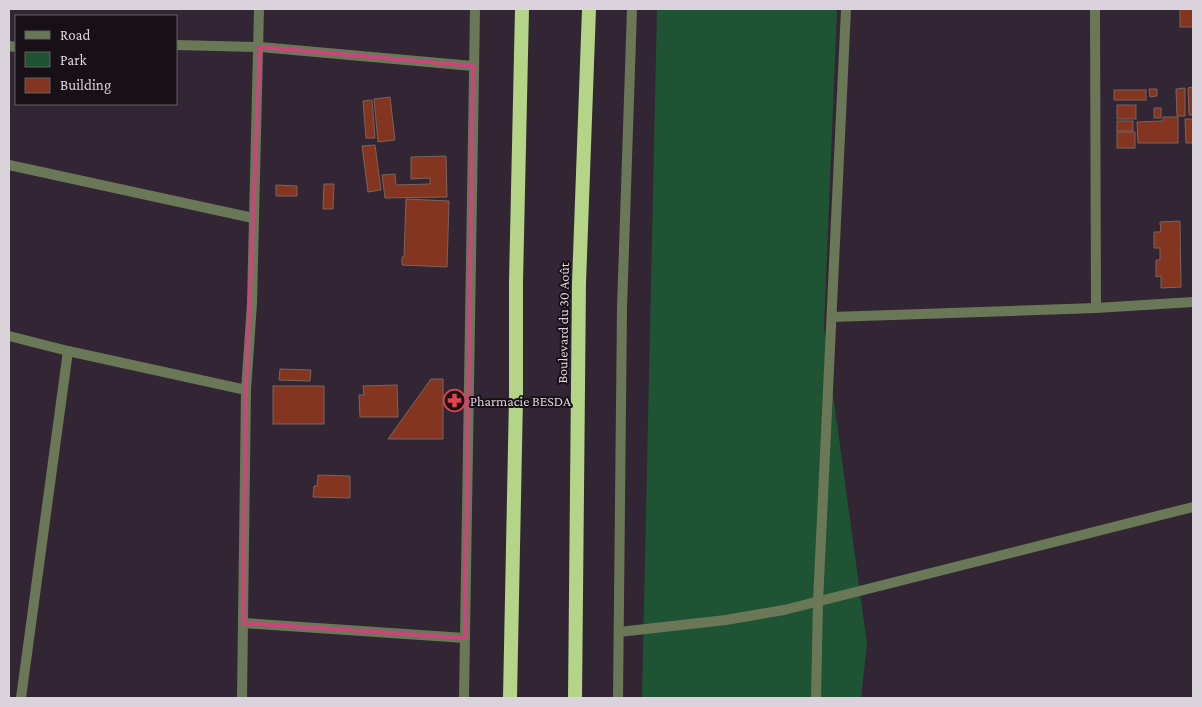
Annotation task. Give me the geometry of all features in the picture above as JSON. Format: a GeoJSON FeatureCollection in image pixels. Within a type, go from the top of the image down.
{"type":"FeatureCollection","features":[{"type":"Feature","properties":{"kind":"highway"},"geometry":{"type":"LineString","coordinates":[[510,698],[522,9]]}},
{"type":"Feature","properties":{"kind":"highway","name":"Boulevard du 30 Août"},"geometry":{"type":"LineString","coordinates":[[575,698],[579,284],[589,9]]}},
{"type":"Feature","properties":{"kind":"street"},"geometry":{"type":"LineString","coordinates":[[242,698],[246,390],[252,303],[260,9]]}},
{"type":"Feature","properties":{"kind":"street"},"geometry":{"type":"LineString","coordinates":[[464,698],[475,9]]}},
{"type":"Feature","properties":{"kind":"street"},"geometry":{"type":"LineString","coordinates":[[618,698],[622,308],[632,9]]}},
{"type":"Feature","properties":{"kind":"street"},"geometry":{"type":"LineString","coordinates":[[816,698],[818,602],[846,9]]}},
{"type":"Feature","properties":{"kind":"street"},"geometry":{"type":"LineString","coordinates":[[1095,9],[1096,308]]}},
{"type":"Feature","properties":{"kind":"street"},"geometry":{"type":"LineString","coordinates":[[178,45],[260,47],[473,66]]}},
{"type":"Feature","properties":{"kind":"street"},"geometry":{"type":"LineString","coordinates":[[9,165],[253,218]]}},
{"type":"Feature","properties":{"kind":"street"},"geometry":{"type":"LineString","coordinates":[[832,317],[1096,308],[1193,302]]}},
{"type":"Feature","properties":{"kind":"street"},"geometry":{"type":"LineString","coordinates":[[9,336],[68,351],[246,390]]}},
{"type":"Feature","properties":{"kind":"street"},"geometry":{"type":"LineString","coordinates":[[21,698],[68,351]]}},
{"type":"Feature","properties":{"kind":"street"},"geometry":{"type":"LineString","coordinates":[[619,632],[726,620],[818,602],[1193,507]]}},
{"type":"Feature","properties":{"kind":"street"},"geometry":{"type":"LineString","coordinates":[[243,623],[465,638]]}},
{"type":"Feature","properties":{"kind":"highlighted area"},"geometry":{"type":"Polygon","coordinates":[[[260,47],[473,66],[465,638],[243,623],[246,390],[260,47]]]}},
{"type":"Feature","properties":{"kind":"green space"},"geometry":{"type":"Polygon","coordinates":[[[657,9],[837,9],[824,328],[867,644],[861,698],[642,698],[657,9]]]}},
{"type":"Feature","properties":{"kind":"building"},"geometry":{"type":"Polygon","coordinates":[[[1180,9],[1193,9],[1193,27],[1180,27],[1180,9]]]}},
{"type":"Feature","properties":{"kind":"building"},"geometry":{"type":"Polygon","coordinates":[[[1193,87],[1193,115],[1189,115],[1188,88],[1193,87]]]}},
{"type":"Feature","properties":{"kind":"building"},"geometry":{"type":"Polygon","coordinates":[[[1185,88],[1185,116],[1177,116],[1176,89],[1185,88]]]}},
{"type":"Feature","properties":{"kind":"building"},"geometry":{"type":"Polygon","coordinates":[[[1149,89],[1157,89],[1157,96],[1150,97],[1149,89]]]}},
{"type":"Feature","properties":{"kind":"building"},"geometry":{"type":"Polygon","coordinates":[[[1114,90],[1146,90],[1146,100],[1114,100],[1114,90]]]}},
{"type":"Feature","properties":{"kind":"building"},"geometry":{"type":"Polygon","coordinates":[[[390,97],[395,140],[378,142],[374,99],[390,97]]]}},
{"type":"Feature","properties":{"kind":"building"},"geometry":{"type":"Polygon","coordinates":[[[372,100],[375,138],[366,138],[363,101],[372,100]]]}},
{"type":"Feature","properties":{"kind":"building"},"geometry":{"type":"Polygon","coordinates":[[[1117,105],[1136,105],[1136,119],[1117,119],[1117,105]]]}},
{"type":"Feature","properties":{"kind":"building"},"geometry":{"type":"Polygon","coordinates":[[[1154,108],[1161,108],[1161,118],[1154,118],[1154,108]]]}},
{"type":"Feature","properties":{"kind":"building"},"geometry":{"type":"Polygon","coordinates":[[[1163,117],[1178,117],[1178,143],[1138,143],[1137,122],[1163,121],[1163,117]]]}},
{"type":"Feature","properties":{"kind":"building"},"geometry":{"type":"Polygon","coordinates":[[[1185,119],[1193,119],[1193,143],[1186,143],[1185,119]]]}},
{"type":"Feature","properties":{"kind":"building"},"geometry":{"type":"Polygon","coordinates":[[[1117,121],[1133,121],[1133,131],[1117,131],[1117,121]]]}},
{"type":"Feature","properties":{"kind":"building"},"geometry":{"type":"Polygon","coordinates":[[[1117,132],[1135,132],[1135,148],[1117,148],[1117,132]]]}},
{"type":"Feature","properties":{"kind":"building"},"geometry":{"type":"Polygon","coordinates":[[[375,145],[381,190],[368,192],[362,146],[375,145]]]}},
{"type":"Feature","properties":{"kind":"building"},"geometry":{"type":"Polygon","coordinates":[[[446,156],[447,197],[385,198],[382,175],[395,174],[396,185],[430,184],[430,178],[411,179],[411,157],[446,156]]]}},
{"type":"Feature","properties":{"kind":"building"},"geometry":{"type":"Polygon","coordinates":[[[324,184],[334,184],[333,209],[323,209],[324,184]]]}},
{"type":"Feature","properties":{"kind":"building"},"geometry":{"type":"Polygon","coordinates":[[[276,185],[297,186],[297,196],[276,196],[276,185]]]}},
{"type":"Feature","properties":{"kind":"building"},"geometry":{"type":"Polygon","coordinates":[[[406,199],[449,201],[447,267],[402,265],[402,257],[404,257],[406,199]]]}},
{"type":"Feature","properties":{"kind":"building"},"geometry":{"type":"Polygon","coordinates":[[[1180,221],[1181,287],[1161,288],[1161,276],[1156,277],[1156,260],[1160,260],[1160,248],[1154,248],[1154,232],[1161,232],[1160,222],[1180,221]]]}},
{"type":"Feature","properties":{"kind":"building"},"geometry":{"type":"Polygon","coordinates":[[[280,369],[311,370],[310,381],[279,380],[280,369]]]}},
{"type":"Feature","properties":{"kind":"building"},"geometry":{"type":"Polygon","coordinates":[[[431,379],[443,379],[443,439],[388,439],[431,379]]]}},
{"type":"Feature","properties":{"kind":"building"},"geometry":{"type":"Polygon","coordinates":[[[397,385],[398,417],[360,417],[359,395],[364,395],[363,386],[397,385]]]}},
{"type":"Feature","properties":{"kind":"building"},"geometry":{"type":"Polygon","coordinates":[[[273,386],[324,386],[324,424],[273,424],[273,386]]]}},
{"type":"Feature","properties":{"kind":"building"},"geometry":{"type":"Polygon","coordinates":[[[318,475],[350,476],[350,498],[313,497],[318,475]]]}},
{"type":"Feature","properties":{"kind":"place","name":"Pharmacie BESDA"},"geometry":{"type":"Point","coordinates":[454,401]}}]}
